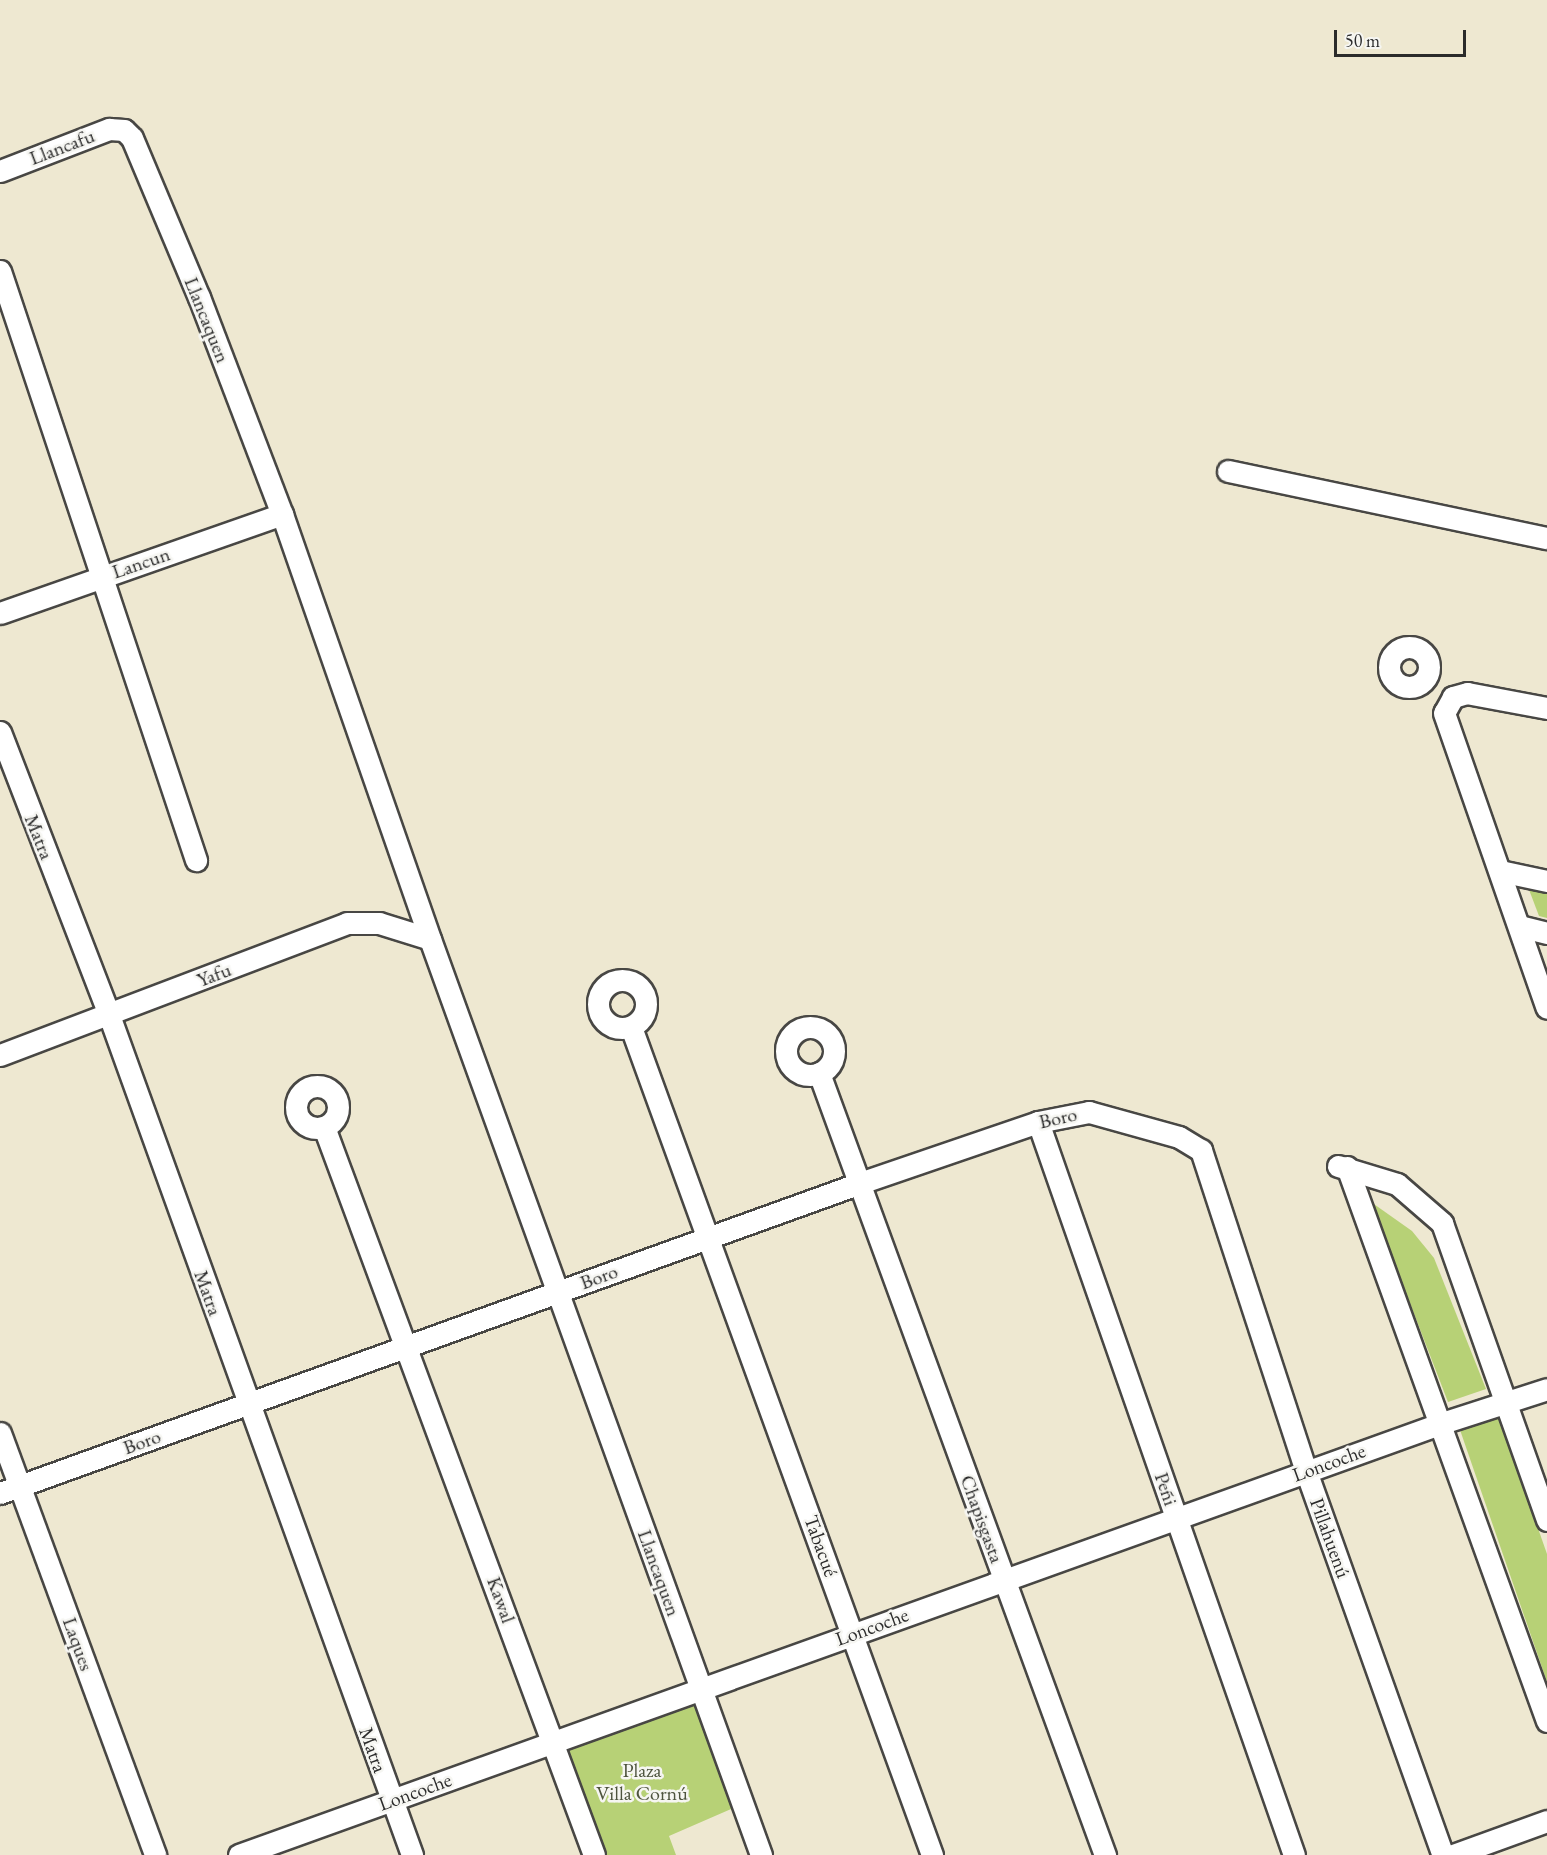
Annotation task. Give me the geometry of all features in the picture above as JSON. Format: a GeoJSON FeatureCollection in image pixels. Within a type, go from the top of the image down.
{"type":"FeatureCollection","features":[{"type":"Feature","properties":{"kind":"street","name":"Llancafu"},"geometry":{"type":"LineString","coordinates":[[0,171],[109,129],[124,130]]}},
{"type":"Feature","properties":{"kind":"street","name":"Llancaquen"},"geometry":{"type":"LineString","coordinates":[[124,130],[132,138],[199,297],[282,514],[430,939],[761,1855]]}},
{"type":"Feature","properties":{"kind":"street"},"geometry":{"type":"LineString","coordinates":[[0,272],[196,860]]}},
{"type":"Feature","properties":{"kind":"street"},"geometry":{"type":"LineString","coordinates":[[1227,471],[1547,538]]}},
{"type":"Feature","properties":{"kind":"street","name":"Lancun"},"geometry":{"type":"LineString","coordinates":[[0,613],[282,514]]}},
{"type":"Feature","properties":{"kind":"street"},"geometry":{"type":"LineString","coordinates":[[1426,678],[1453,697]]}},
{"type":"Feature","properties":{"kind":"street"},"geometry":{"type":"LineString","coordinates":[[1547,708],[1467,693],[1453,697],[1446,704],[1446,720],[1547,1008]]}},
{"type":"Feature","properties":{"kind":"street","name":"Matra"},"geometry":{"type":"LineString","coordinates":[[0,732],[109,1015],[412,1855]]}},
{"type":"Feature","properties":{"kind":"street"},"geometry":{"type":"LineString","coordinates":[[1500,872],[1547,881]]}},
{"type":"Feature","properties":{"kind":"street","name":"Yafu"},"geometry":{"type":"LineString","coordinates":[[0,1055],[347,923],[379,923],[430,939]]}},
{"type":"Feature","properties":{"kind":"street"},"geometry":{"type":"LineString","coordinates":[[1518,926],[1547,933]]}},
{"type":"Feature","properties":{"kind":"street","name":"Tabacué"},"geometry":{"type":"LineString","coordinates":[[631,1027],[932,1855]]}},
{"type":"Feature","properties":{"kind":"street","name":"Chapisgasta"},"geometry":{"type":"LineString","coordinates":[[819,1074],[1105,1855]]}},
{"type":"Feature","properties":{"kind":"street","name":"Boro"},"geometry":{"type":"LineString","coordinates":[[0,1493],[860,1183],[1038,1122],[1089,1112],[1179,1137],[1201,1150]]}},
{"type":"Feature","properties":{"kind":"street","name":"Peñi"},"geometry":{"type":"LineString","coordinates":[[1038,1122],[1294,1855]]}},
{"type":"Feature","properties":{"kind":"street","name":"Kawal"},"geometry":{"type":"LineString","coordinates":[[324,1126],[594,1855]]}},
{"type":"Feature","properties":{"kind":"street","name":"Pillahuenú"},"geometry":{"type":"LineString","coordinates":[[1201,1150],[1306,1471],[1443,1855]]}},
{"type":"Feature","properties":{"kind":"street"},"geometry":{"type":"LineString","coordinates":[[1547,1520],[1442,1223],[1397,1184],[1341,1166],[1442,1422],[1547,1721]]}},
{"type":"Feature","properties":{"kind":"street","name":"Loncoche"},"geometry":{"type":"LineString","coordinates":[[239,1855],[1442,1422],[1547,1389]]}},
{"type":"Feature","properties":{"kind":"street","name":"Laques"},"geometry":{"type":"LineString","coordinates":[[0,1433],[155,1855]]}},
{"type":"Feature","properties":{"kind":"street"},"geometry":{"type":"LineString","coordinates":[[1453,1855],[1547,1821]]}},
{"type":"Feature","properties":{"kind":"green space"},"geometry":{"type":"Polygon","coordinates":[[[1528,887],[1547,891],[1547,918],[1539,916],[1528,887]]]}},
{"type":"Feature","properties":{"kind":"green space"},"geometry":{"type":"Polygon","coordinates":[[[1371,1202],[1412,1231],[1434,1258],[1486,1389],[1448,1402],[1371,1202]]]}},
{"type":"Feature","properties":{"kind":"green space"},"geometry":{"type":"Polygon","coordinates":[[[1498,1414],[1547,1554],[1547,1682],[1459,1427],[1498,1414]]]}},
{"type":"Feature","properties":{"kind":"green space","name":"Plaza Villa Cornú"},"geometry":{"type":"Polygon","coordinates":[[[697,1699],[738,1806],[669,1836],[676,1855],[599,1855],[560,1746],[697,1699]]]}}]}
